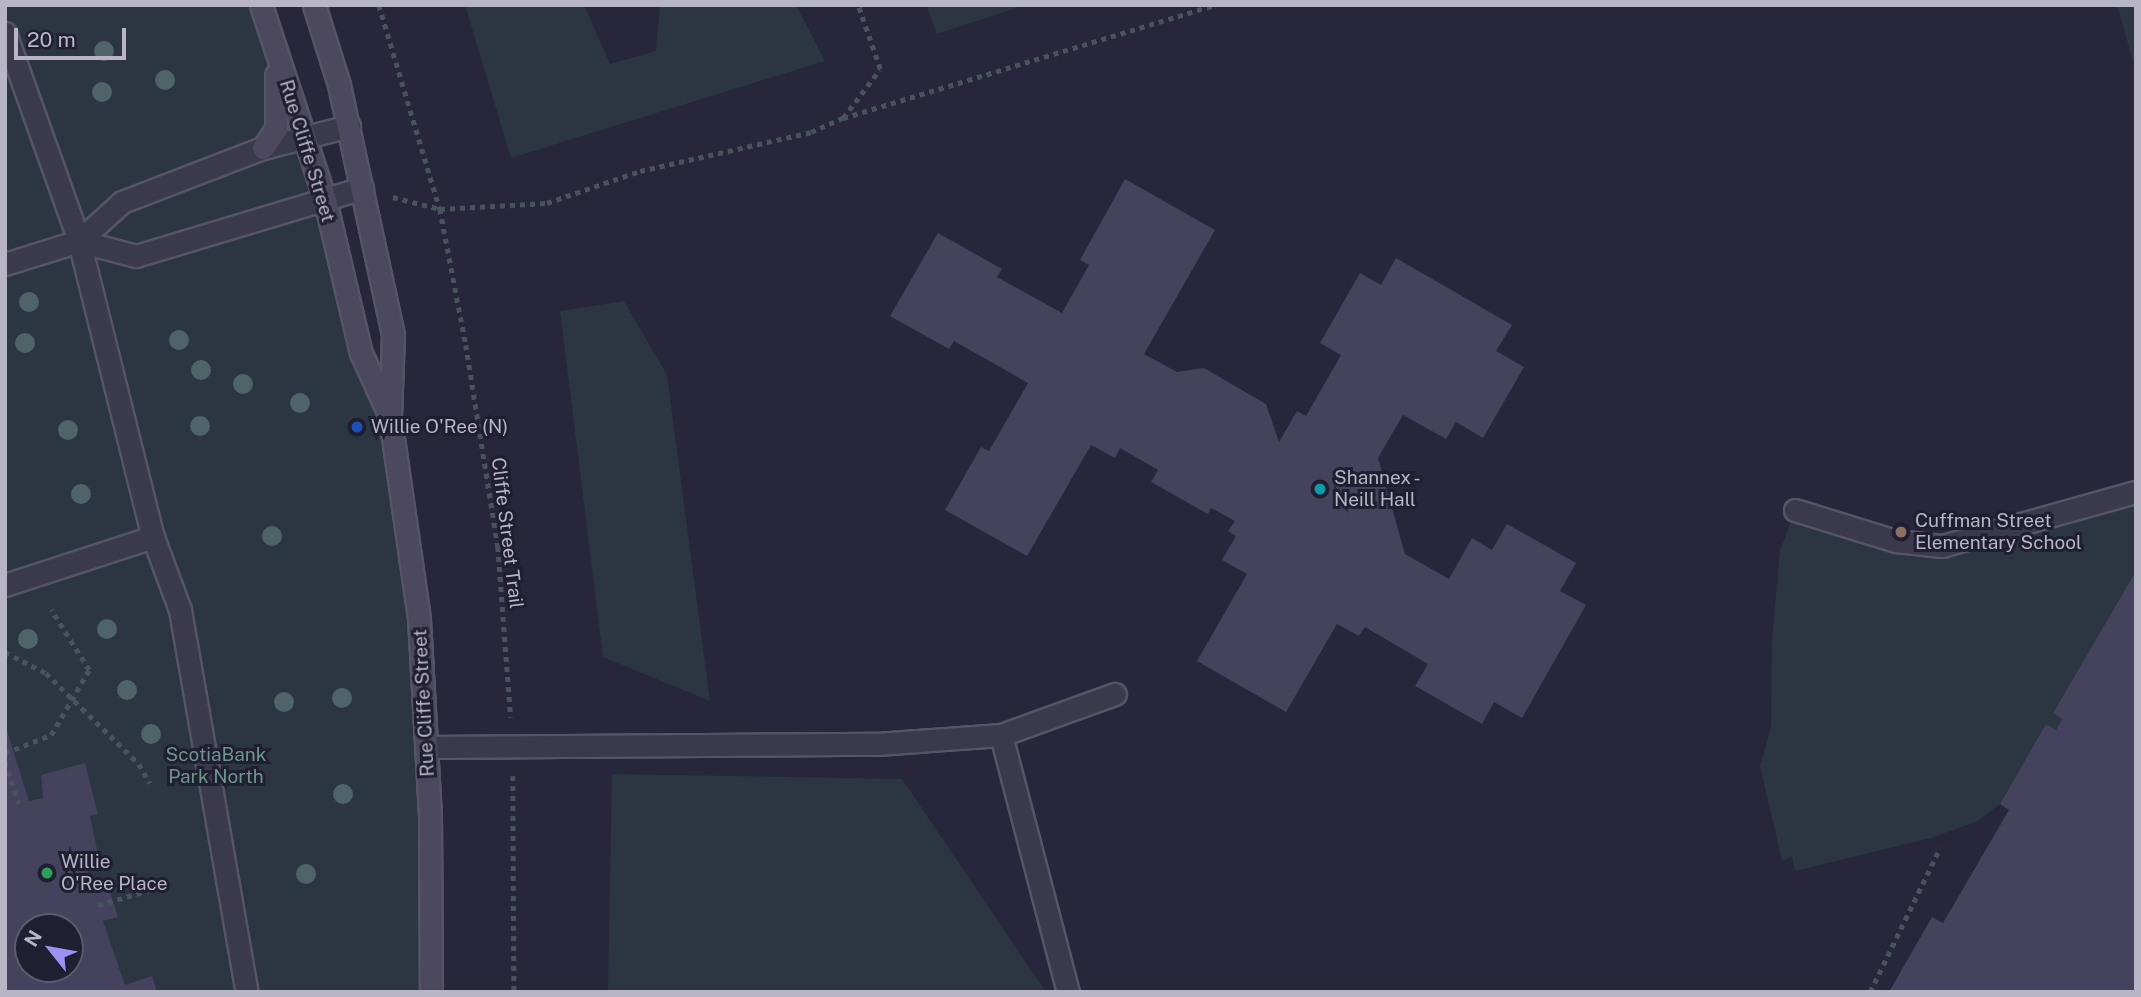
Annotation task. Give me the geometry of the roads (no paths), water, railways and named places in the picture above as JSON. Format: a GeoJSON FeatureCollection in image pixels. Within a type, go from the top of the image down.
{"type":"FeatureCollection","features":[{"type":"Feature","properties":{"kind":"main road","name":"Rue Cliffe Street"},"geometry":{"type":"LineString","coordinates":[[261,5],[325,200],[361,353],[390,417]]}},
{"type":"Feature","properties":{"kind":"main road","name":"Rue Cliffe Street"},"geometry":{"type":"LineString","coordinates":[[314,5],[349,125],[393,335],[390,417],[419,619],[426,747],[431,992]]}},
{"type":"Feature","properties":{"kind":"main road"},"geometry":{"type":"LineString","coordinates":[[263,148],[276,129],[276,52]]}},
{"type":"Feature","properties":{"kind":"lane"},"geometry":{"type":"LineString","coordinates":[[5,33],[79,241],[153,537],[180,610],[247,992]]}},
{"type":"Feature","properties":{"kind":"lane"},"geometry":{"type":"LineString","coordinates":[[5,264],[79,241],[122,202],[263,148],[349,125]]}},
{"type":"Feature","properties":{"kind":"lane"},"geometry":{"type":"LineString","coordinates":[[79,241],[135,256],[362,188]]}},
{"type":"Feature","properties":{"kind":"lane"},"geometry":{"type":"LineString","coordinates":[[1795,510],[1896,541],[1942,546],[2136,492]]}},
{"type":"Feature","properties":{"kind":"lane"},"geometry":{"type":"LineString","coordinates":[[5,585],[153,537]]}},
{"type":"Feature","properties":{"kind":"lane"},"geometry":{"type":"LineString","coordinates":[[426,747],[877,744],[1001,735],[1115,694]]}},
{"type":"Feature","properties":{"kind":"lane"},"geometry":{"type":"LineString","coordinates":[[1001,735],[1068,992]]}},
{"type":"Feature","properties":{"kind":"place","name":"Willie O'Ree (N)"},"geometry":{"type":"Point","coordinates":[357,427]}},
{"type":"Feature","properties":{"kind":"place","name":"Shannex - Neill Hall"},"geometry":{"type":"Point","coordinates":[1320,489]}},
{"type":"Feature","properties":{"kind":"place","name":"Cuffman Street Elementary School"},"geometry":{"type":"Point","coordinates":[1901,532]}},
{"type":"Feature","properties":{"kind":"place","name":"Willie O'Ree Place"},"geometry":{"type":"Point","coordinates":[47,873]}},
{"type":"Feature","properties":{"kind":"park label","name":"ScotiaBank Park North"},"geometry":{"type":"Point","coordinates":[216,766]}}]}
